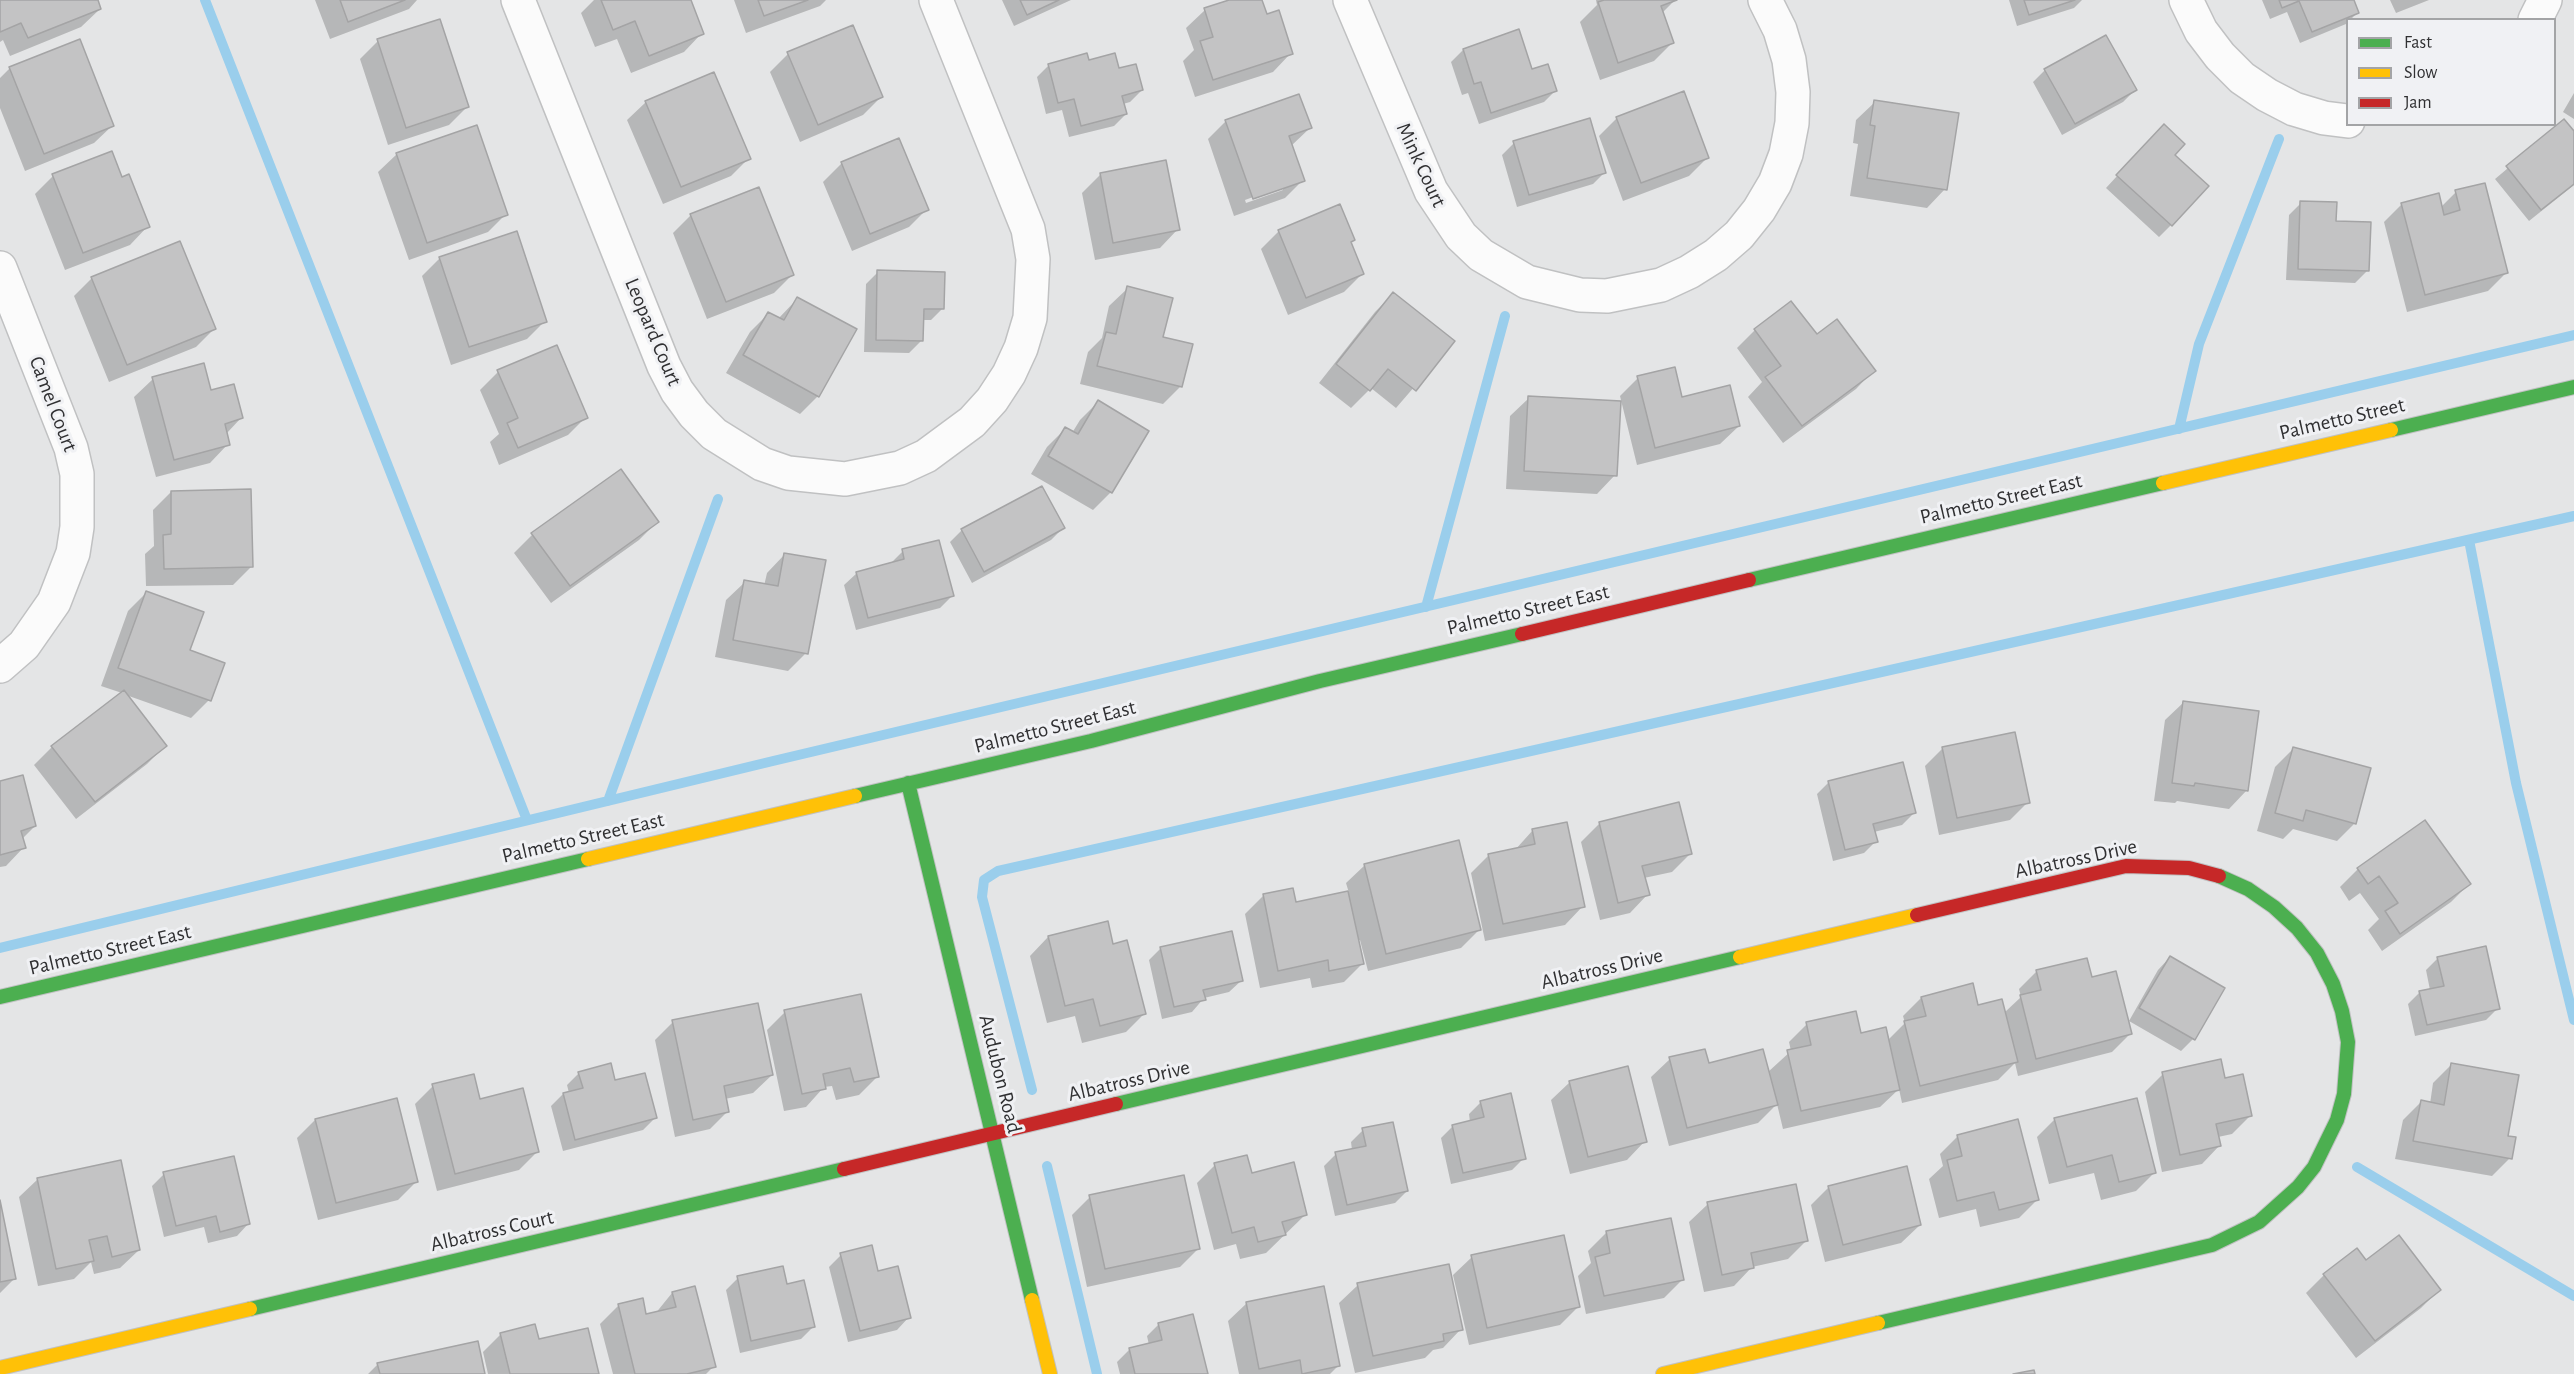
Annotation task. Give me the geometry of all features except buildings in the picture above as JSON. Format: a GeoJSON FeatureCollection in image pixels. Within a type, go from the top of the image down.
{"type":"FeatureCollection","features":[{"type":"Feature","properties":{"kind":"street","name":"Leopard Court"},"geometry":{"type":"LineString","coordinates":[[518,0],[664,366],[677,391],[694,414],[714,434],[762,464],[816,478],[845,479],[900,468],[926,456],[972,422],[992,400],[1009,374],[1021,348],[1030,318],[1033,259],[1028,230],[936,0]]}},
{"type":"Feature","properties":{"kind":"street","name":"Mink Court"},"geometry":{"type":"LineString","coordinates":[[1350,0],[1431,191],[1461,236],[1481,255],[1527,282],[1553,291],[1598,296],[1634,292],[1661,285],[1689,272],[1716,255],[1739,235],[1759,210],[1775,183],[1786,154],[1792,123],[1793,92],[1789,60],[1780,30],[1765,0]]}},
{"type":"Feature","properties":{"kind":"street"},"geometry":{"type":"LineString","coordinates":[[2186,0],[2201,31],[2220,56],[2242,78],[2294,109],[2324,118],[2346,121]]}},
{"type":"Feature","properties":{"kind":"street"},"geometry":{"type":"LineString","coordinates":[[2536,18],[2545,0]]}},
{"type":"Feature","properties":{"kind":"street","name":"Camel Court"},"geometry":{"type":"LineString","coordinates":[[0,268],[71,448],[77,474],[77,527],[73,553],[54,602],[24,645],[0,666]]}},
{"type":"Feature","properties":{"kind":"street","name":"Palmetto Street"},"geometry":{"type":"LineString","coordinates":[[2120,493],[2574,387]]}},
{"type":"Feature","properties":{"kind":"street","name":"Palmetto Street East"},"geometry":{"type":"LineString","coordinates":[[0,997],[1091,741],[1320,681],[2120,493]]}},
{"type":"Feature","properties":{"kind":"street","name":"Audubon Road"},"geometry":{"type":"LineString","coordinates":[[908,783],[1050,1374]]}},
{"type":"Feature","properties":{"kind":"street","name":"Albatross Drive"},"geometry":{"type":"LineString","coordinates":[[993,1135],[2126,866],[2168,866],[2220,876],[2248,889],[2274,907],[2297,928],[2317,953],[2333,984],[2342,1011],[2348,1042],[2344,1094],[2337,1120],[2314,1167],[2298,1187],[2259,1222],[2212,1245],[1663,1374]]}},
{"type":"Feature","properties":{"kind":"street","name":"Albatross Court"},"geometry":{"type":"LineString","coordinates":[[0,1368],[993,1135]]}},
{"type":"Feature","properties":{"kind":"waterway"},"geometry":{"type":"LineString","coordinates":[[205,0],[527,820]]}},
{"type":"Feature","properties":{"kind":"waterway"},"geometry":{"type":"LineString","coordinates":[[2179,429],[2199,344],[2279,139]]}},
{"type":"Feature","properties":{"kind":"waterway"},"geometry":{"type":"LineString","coordinates":[[1426,607],[1505,316]]}},
{"type":"Feature","properties":{"kind":"waterway"},"geometry":{"type":"LineString","coordinates":[[0,948],[773,761],[2574,335]]}},
{"type":"Feature","properties":{"kind":"waterway"},"geometry":{"type":"LineString","coordinates":[[608,801],[718,499]]}},
{"type":"Feature","properties":{"kind":"waterway"},"geometry":{"type":"LineString","coordinates":[[1032,1090],[982,897],[984,880],[998,871],[2574,516]]}},
{"type":"Feature","properties":{"kind":"waterway"},"geometry":{"type":"LineString","coordinates":[[2469,540],[2516,783],[2574,1020]]}},
{"type":"Feature","properties":{"kind":"waterway"},"geometry":{"type":"LineString","coordinates":[[1047,1166],[1097,1374]]}},
{"type":"Feature","properties":{"kind":"waterway"},"geometry":{"type":"LineString","coordinates":[[2357,1167],[2574,1296]]}},
{"type":"Feature","properties":{"kind":"traffic: fast"},"geometry":{"type":"LineString","coordinates":[[2391,430],[2574,387]]}},
{"type":"Feature","properties":{"kind":"traffic: fast"},"geometry":{"type":"LineString","coordinates":[[1749,580],[2163,483]]}},
{"type":"Feature","properties":{"kind":"traffic: fast"},"geometry":{"type":"LineString","coordinates":[[855,796],[1091,741],[1320,681],[1522,634]]}},
{"type":"Feature","properties":{"kind":"traffic: fast"},"geometry":{"type":"LineString","coordinates":[[908,783],[1032,1300]]}},
{"type":"Feature","properties":{"kind":"traffic: fast"},"geometry":{"type":"LineString","coordinates":[[0,997],[588,859]]}},
{"type":"Feature","properties":{"kind":"traffic: fast"},"geometry":{"type":"LineString","coordinates":[[1878,1323],[2212,1245],[2259,1222],[2298,1187],[2314,1167],[2337,1120],[2344,1094],[2348,1042],[2342,1011],[2333,984],[2317,953],[2297,928],[2274,907],[2248,889],[2219,876]]}},
{"type":"Feature","properties":{"kind":"traffic: fast"},"geometry":{"type":"LineString","coordinates":[[1116,1104],[1740,957]]}},
{"type":"Feature","properties":{"kind":"traffic: fast"},"geometry":{"type":"LineString","coordinates":[[250,1309],[844,1169]]}},
{"type":"Feature","properties":{"kind":"traffic: slow"},"geometry":{"type":"LineString","coordinates":[[2163,483],[2391,430]]}},
{"type":"Feature","properties":{"kind":"traffic: slow"},"geometry":{"type":"LineString","coordinates":[[588,859],[855,796]]}},
{"type":"Feature","properties":{"kind":"traffic: slow"},"geometry":{"type":"LineString","coordinates":[[1740,957],[1917,915]]}},
{"type":"Feature","properties":{"kind":"traffic: slow"},"geometry":{"type":"LineString","coordinates":[[1032,1300],[1050,1374]]}},
{"type":"Feature","properties":{"kind":"traffic: slow"},"geometry":{"type":"LineString","coordinates":[[0,1368],[250,1309]]}},
{"type":"Feature","properties":{"kind":"traffic: slow"},"geometry":{"type":"LineString","coordinates":[[1663,1374],[1878,1323]]}},
{"type":"Feature","properties":{"kind":"traffic: jam"},"geometry":{"type":"LineString","coordinates":[[1522,634],[1749,580]]}},
{"type":"Feature","properties":{"kind":"traffic: jam"},"geometry":{"type":"LineString","coordinates":[[1917,915],[2126,866],[2189,868],[2219,876]]}},
{"type":"Feature","properties":{"kind":"traffic: jam"},"geometry":{"type":"LineString","coordinates":[[844,1169],[1116,1104]]}}]}
